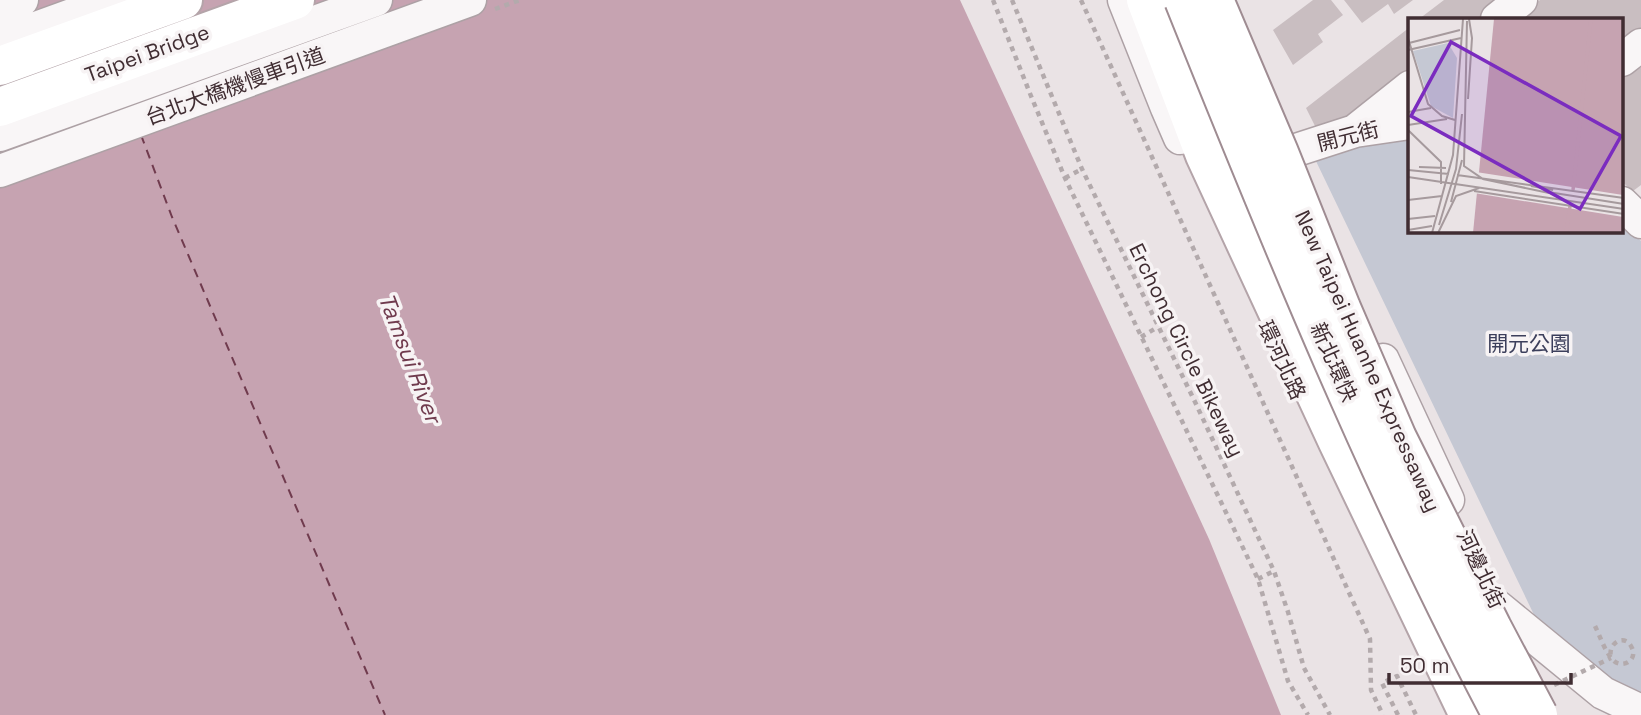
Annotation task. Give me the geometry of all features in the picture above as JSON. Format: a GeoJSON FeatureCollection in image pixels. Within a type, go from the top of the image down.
{"type":"FeatureCollection","features":[{"type":"Feature","properties":{"kind":"main road","name":"Taipei Bridge"},"geometry":{"type":"LineString","coordinates":[[0,66],[183,0]]}},
{"type":"Feature","properties":{"kind":"main road","name":"Taipei Bridge"},"geometry":{"type":"LineString","coordinates":[[0,107],[295,0],[302,0]]}},
{"type":"Feature","properties":{"kind":"main road"},"geometry":{"type":"LineString","coordinates":[[1146,0],[1205,155],[1469,715]]}},
{"type":"Feature","properties":{"kind":"main road","name":"新北環快"},"geometry":{"type":"LineString","coordinates":[[1184,0],[1319,330],[1465,645],[1503,715]]}},
{"type":"Feature","properties":{"kind":"main road","name":"New Taipei Huanhe Expressaway"},"geometry":{"type":"LineString","coordinates":[[1214,0],[1397,438],[1538,715]]}},
{"type":"Feature","properties":{"kind":"street"},"geometry":{"type":"LineString","coordinates":[[0,8],[22,0]]}},
{"type":"Feature","properties":{"kind":"street"},"geometry":{"type":"LineString","coordinates":[[0,41],[113,0]]}},
{"type":"Feature","properties":{"kind":"street","name":"台北大橋機慢車引道"},"geometry":{"type":"LineString","coordinates":[[0,135],[376,0]]}},
{"type":"Feature","properties":{"kind":"street","name":"台北大橋機慢車引道"},"geometry":{"type":"LineString","coordinates":[[0,171],[470,0]]}},
{"type":"Feature","properties":{"kind":"street","name":"環河北路"},"geometry":{"type":"LineString","coordinates":[[1124,0],[1172,121],[1449,715]]}},
{"type":"Feature","properties":{"kind":"street","name":"環河北路"},"geometry":{"type":"LineString","coordinates":[[1171,0],[1330,384],[1414,572],[1487,715]]}},
{"type":"Feature","properties":{"kind":"street","name":"河邊北街"},"geometry":{"type":"LineString","coordinates":[[1223,0],[1287,153],[1498,607],[1554,715]]}},
{"type":"Feature","properties":{"kind":"street"},"geometry":{"type":"LineString","coordinates":[[1498,18],[1521,0]]}},
{"type":"Feature","properties":{"kind":"street"},"geometry":{"type":"LineString","coordinates":[[1624,58],[1641,45]]}},
{"type":"Feature","properties":{"kind":"street"},"geometry":{"type":"LineString","coordinates":[[1355,131],[1408,89]]}},
{"type":"Feature","properties":{"kind":"street","name":"開元街"},"geometry":{"type":"LineString","coordinates":[[1287,153],[1355,131],[1408,123]]}},
{"type":"Feature","properties":{"kind":"street"},"geometry":{"type":"LineString","coordinates":[[1624,205],[1641,222]]}},
{"type":"Feature","properties":{"kind":"street"},"geometry":{"type":"LineString","coordinates":[[1498,607],[1603,693],[1641,711]]}},
{"type":"Feature","properties":{"kind":"path"},"geometry":{"type":"LineString","coordinates":[[993,0],[1065,178],[1258,579],[1288,681],[1308,715]]}},
{"type":"Feature","properties":{"kind":"path","name":"Erchong Circle Bikeway"},"geometry":{"type":"LineString","coordinates":[[1012,0],[1082,169],[1274,571],[1304,668],[1330,715]]}},
{"type":"Feature","properties":{"kind":"path"},"geometry":{"type":"LineString","coordinates":[[1082,0],[1370,639],[1371,690],[1383,715]]}},
{"type":"Feature","properties":{"kind":"path"},"geometry":{"type":"LineString","coordinates":[[1065,178],[1082,169]]}},
{"type":"Feature","properties":{"kind":"path"},"geometry":{"type":"LineString","coordinates":[[1141,337],[1158,327]]}},
{"type":"Feature","properties":{"kind":"path"},"geometry":{"type":"LineString","coordinates":[[1258,579],[1274,571]]}},
{"type":"Feature","properties":{"kind":"path"},"geometry":{"type":"LineString","coordinates":[[1595,626],[1611,658],[1615,663],[1627,663],[1632,659],[1632,647],[1622,640],[1616,642],[1609,652],[1611,658]]}},
{"type":"Feature","properties":{"kind":"path"},"geometry":{"type":"LineString","coordinates":[[1398,715],[1382,683],[1397,676],[1416,715]]}},
{"type":"Feature","properties":{"kind":"green space","name":"開元公園"},"geometry":{"type":"Polygon","coordinates":[[[1408,137],[1408,233],[1624,233],[1624,224],[1641,241],[1641,696],[1617,687],[1537,621],[1314,157],[1370,141],[1408,137]]]}},
{"type":"Feature","properties":{"kind":"water","name":"Tamsui River"},"geometry":{"type":"Polygon","coordinates":[[[0,0],[960,0],[1209,539],[1281,715],[0,715],[0,0]]]}},
{"type":"Feature","properties":{"kind":"building"},"geometry":{"type":"Polygon","coordinates":[[[1313,0],[1331,0],[1343,15],[1318,34],[1323,42],[1293,65],[1273,30],[1313,0]]]}},
{"type":"Feature","properties":{"kind":"building"},"geometry":{"type":"Polygon","coordinates":[[[1344,0],[1413,0],[1394,14],[1388,4],[1362,23],[1344,0]]]}},
{"type":"Feature","properties":{"kind":"building"},"geometry":{"type":"Polygon","coordinates":[[[1444,0],[1505,0],[1481,18],[1420,18],[1444,0]]]}},
{"type":"Feature","properties":{"kind":"building"},"geometry":{"type":"Polygon","coordinates":[[[1540,0],[1641,0],[1641,32],[1624,45],[1624,18],[1516,18],[1540,0]]]}},
{"type":"Feature","properties":{"kind":"building"},"geometry":{"type":"Polygon","coordinates":[[[1408,29],[1408,75],[1345,124],[1319,134],[1306,108],[1408,29]]]}},
{"type":"Feature","properties":{"kind":"building"},"geometry":{"type":"Polygon","coordinates":[[[1635,62],[1641,68],[1641,185],[1633,191],[1624,184],[1624,71],[1635,62]]]}},
{"type":"Feature","properties":{"kind":"ferry route"},"geometry":{"type":"LineString","coordinates":[[141,135],[172,217],[385,715]]}}]}
